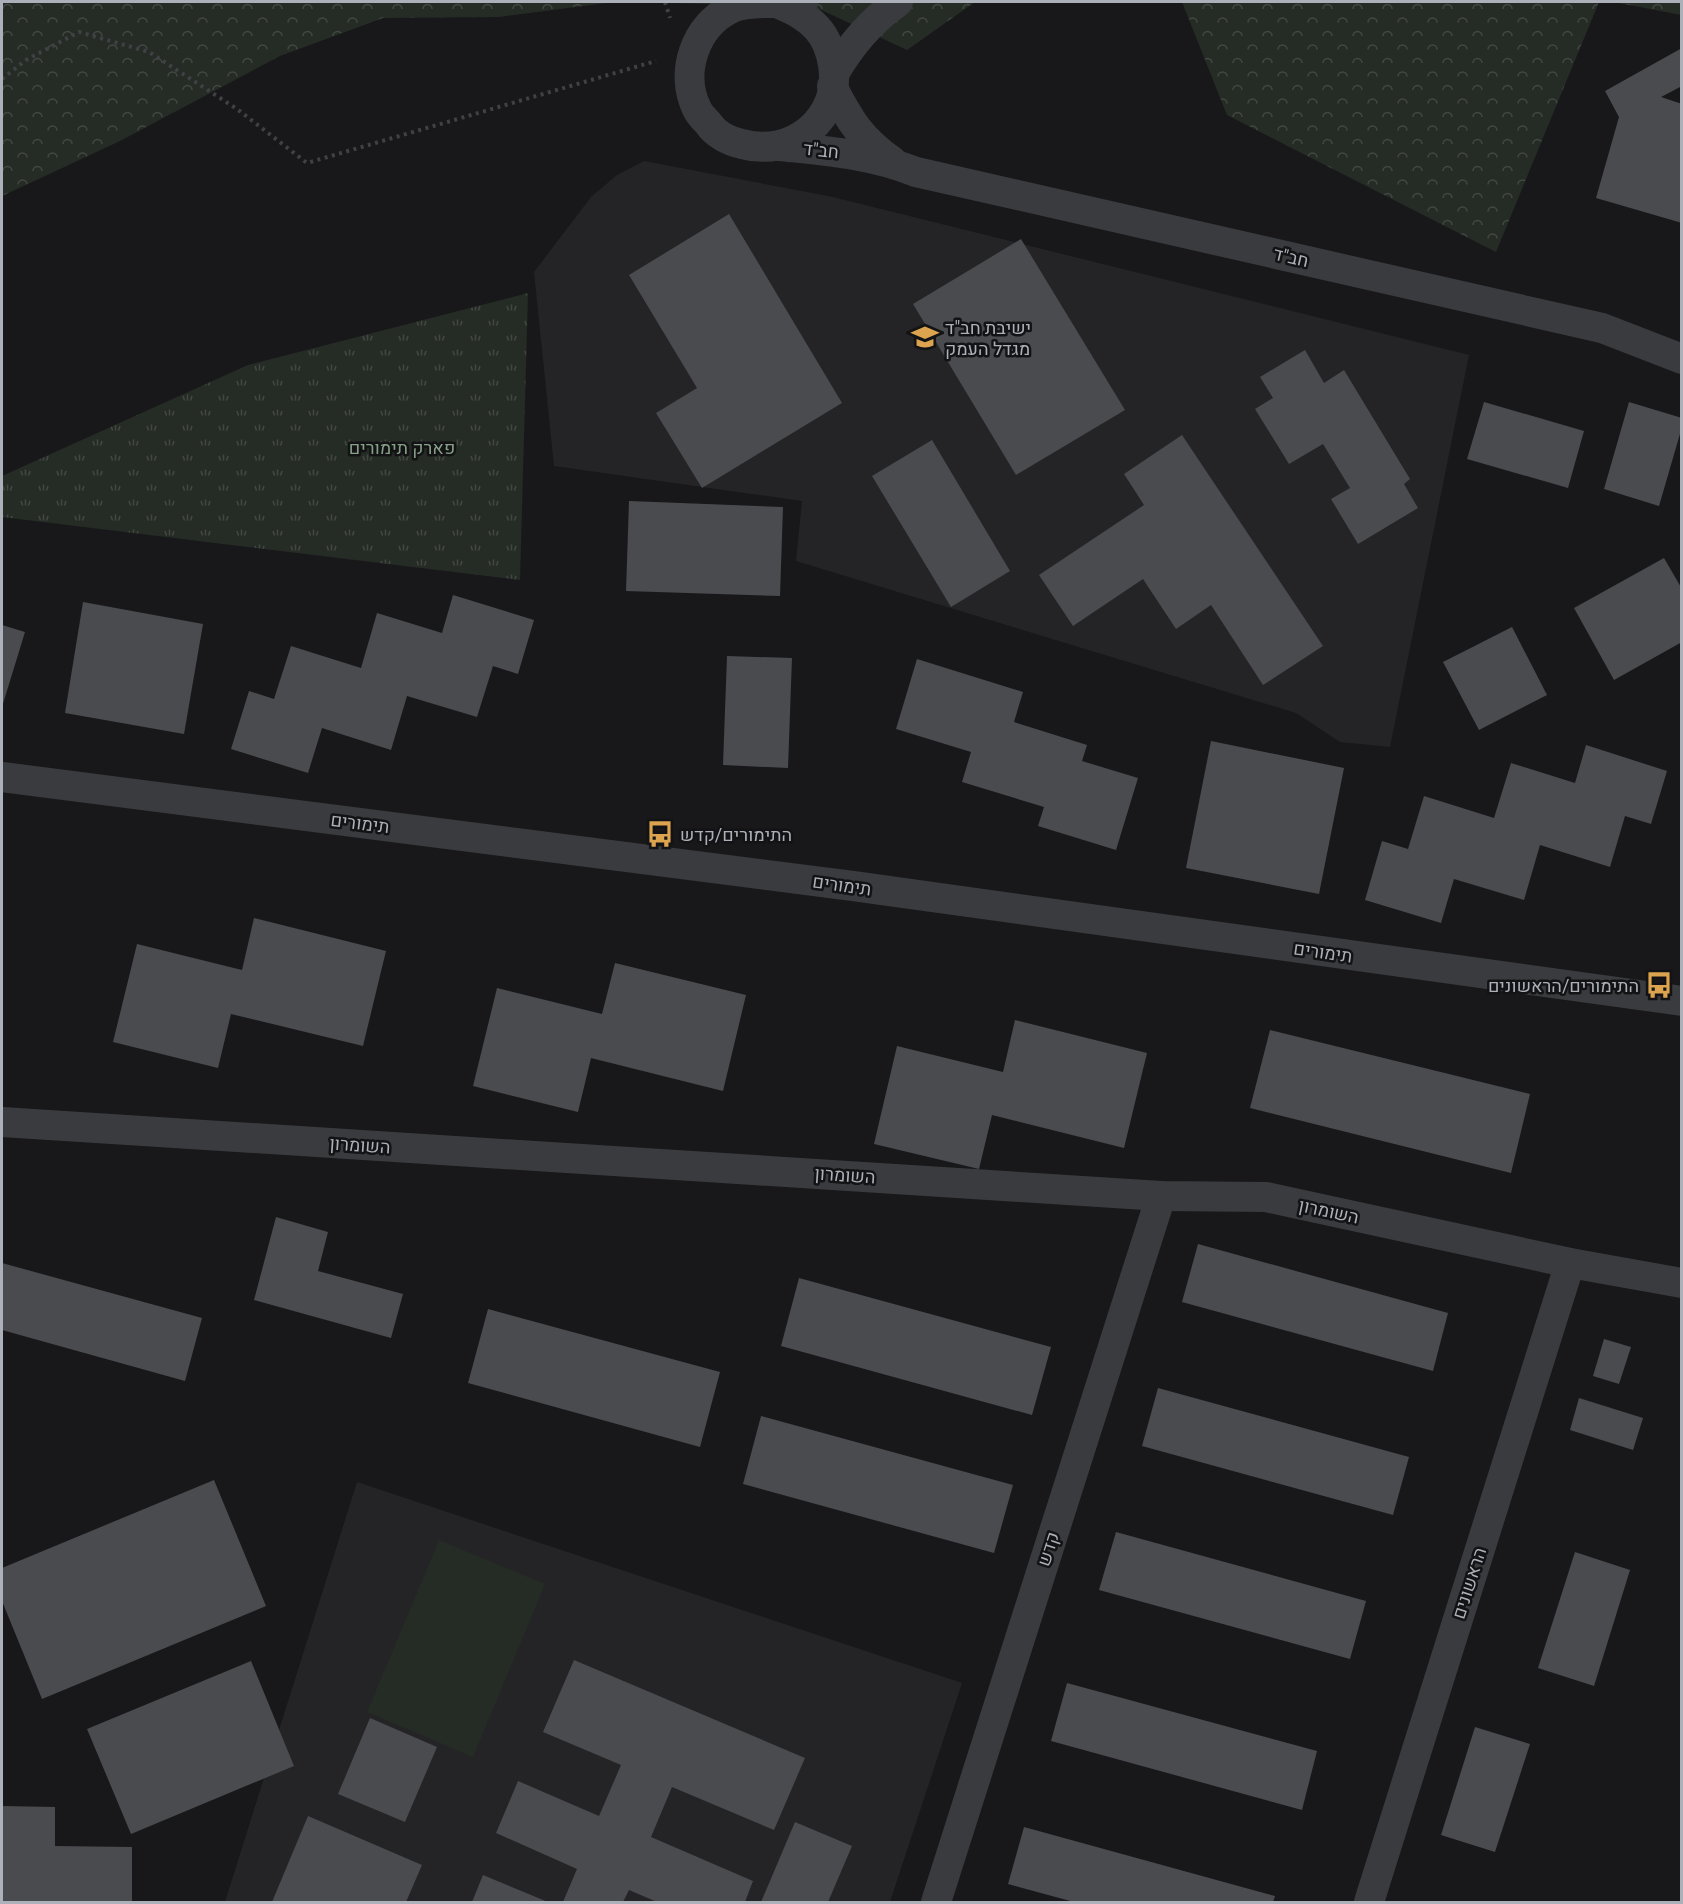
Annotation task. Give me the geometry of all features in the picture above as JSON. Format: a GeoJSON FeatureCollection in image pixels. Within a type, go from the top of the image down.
{"type":"FeatureCollection","features":[{"type":"Feature","properties":{"kind":"street"},"geometry":{"type":"LineString","coordinates":[[833,80],[847,52],[860,35],[882,13],[898,2]]}},
{"type":"Feature","properties":{"kind":"street"},"geometry":{"type":"LineString","coordinates":[[755,3],[791,3],[819,29],[830,50],[833,80],[831,98],[820,119],[802,136],[780,146],[756,148],[732,142],[712,128],[697,109],[690,86],[690,62],[698,39],[713,21],[732,8],[755,3]]}},
{"type":"Feature","properties":{"kind":"street","name":"חב\"ד"},"geometry":{"type":"LineString","coordinates":[[833,80],[849,120],[869,143],[897,164]]}},
{"type":"Feature","properties":{"kind":"street","name":"חב\"ד"},"geometry":{"type":"LineString","coordinates":[[780,146],[843,152],[897,164],[916,172],[1602,328],[1682,359]]}},
{"type":"Feature","properties":{"kind":"street","name":"תימורים"},"geometry":{"type":"LineString","coordinates":[[2,777],[853,886],[1682,1001]]}},
{"type":"Feature","properties":{"kind":"street","name":"השומרון"},"geometry":{"type":"LineString","coordinates":[[2,1122],[1161,1196],[1266,1197],[1570,1263],[1682,1283]]}},
{"type":"Feature","properties":{"kind":"street","name":"קדש"},"geometry":{"type":"LineString","coordinates":[[936,1902],[1161,1196]]}},
{"type":"Feature","properties":{"kind":"street","name":"הראשונים"},"geometry":{"type":"LineString","coordinates":[[1369,1902],[1570,1263]]}},
{"type":"Feature","properties":{"kind":"path"},"geometry":{"type":"LineString","coordinates":[[665,2],[671,22]]}},
{"type":"Feature","properties":{"kind":"path"},"geometry":{"type":"LineString","coordinates":[[2,79],[26,60],[79,32],[149,52],[237,109],[307,163],[657,61]]}},
{"type":"Feature","properties":{"kind":"shaded area"},"geometry":{"type":"Polygon","coordinates":[[[644,161],[833,197],[1469,355],[1390,747],[1340,742],[1296,713],[796,561],[802,501],[554,466],[534,272],[591,197],[617,175],[644,161]]]}},
{"type":"Feature","properties":{"kind":"shaded area"},"geometry":{"type":"Polygon","coordinates":[[[357,1482],[962,1683],[890,1902],[225,1902],[357,1482]]]}},
{"type":"Feature","properties":{"kind":"green space"},"geometry":{"type":"Polygon","coordinates":[[[2,2],[614,2],[499,17],[383,18],[280,56],[120,141],[2,196],[2,2]]]}},
{"type":"Feature","properties":{"kind":"green space"},"geometry":{"type":"Polygon","coordinates":[[[636,2],[975,2],[907,50],[815,7],[636,2]]]}},
{"type":"Feature","properties":{"kind":"green space"},"geometry":{"type":"Polygon","coordinates":[[[1182,2],[1599,2],[1496,252],[1227,115],[1182,2]]]}},
{"type":"Feature","properties":{"kind":"green space"},"geometry":{"type":"Polygon","coordinates":[[[1614,2],[1681,2],[1681,15],[1614,2]]]}},
{"type":"Feature","properties":{"kind":"green space","name":"פארק תימורים"},"geometry":{"type":"Polygon","coordinates":[[[528,293],[520,580],[2,517],[2,476],[248,365],[528,293]]]}},
{"type":"Feature","properties":{"kind":"green space"},"geometry":{"type":"Polygon","coordinates":[[[439,1540],[545,1584],[473,1757],[367,1712],[439,1540]]]}},
{"type":"Feature","properties":{"kind":"building"},"geometry":{"type":"Polygon","coordinates":[[[1682,48],[1682,86],[1661,97],[1682,104],[1682,223],[1596,198],[1619,117],[1605,91],[1682,48]]]}},
{"type":"Feature","properties":{"kind":"building"},"geometry":{"type":"Polygon","coordinates":[[[729,214],[842,403],[702,488],[656,413],[697,388],[629,275],[729,214]]]}},
{"type":"Feature","properties":{"kind":"building"},"geometry":{"type":"Polygon","coordinates":[[[1021,239],[1125,410],[1016,475],[913,304],[1021,239]]]}},
{"type":"Feature","properties":{"kind":"building"},"geometry":{"type":"Polygon","coordinates":[[[1305,350],[1324,383],[1344,370],[1410,479],[1404,484],[1418,508],[1358,544],[1331,499],[1350,488],[1323,444],[1289,464],[1255,409],[1273,398],[1260,377],[1305,350]]]}},
{"type":"Feature","properties":{"kind":"building"},"geometry":{"type":"Polygon","coordinates":[[[1484,402],[1584,431],[1568,488],[1467,459],[1484,402]]]}},
{"type":"Feature","properties":{"kind":"building"},"geometry":{"type":"Polygon","coordinates":[[[1629,402],[1682,418],[1682,427],[1659,506],[1604,489],[1629,402]]]}},
{"type":"Feature","properties":{"kind":"building"},"geometry":{"type":"Polygon","coordinates":[[[1182,435],[1323,646],[1263,685],[1211,605],[1176,629],[1143,579],[1073,626],[1039,575],[1144,505],[1124,474],[1182,435]]]}},
{"type":"Feature","properties":{"kind":"building"},"geometry":{"type":"Polygon","coordinates":[[[932,440],[1010,571],[951,607],[872,476],[932,440]]]}},
{"type":"Feature","properties":{"kind":"building"},"geometry":{"type":"Polygon","coordinates":[[[629,501],[783,507],[780,596],[626,591],[629,501]]]}},
{"type":"Feature","properties":{"kind":"building"},"geometry":{"type":"Polygon","coordinates":[[[1664,558],[1682,589],[1682,642],[1614,680],[1574,608],[1664,558]]]}},
{"type":"Feature","properties":{"kind":"building"},"geometry":{"type":"Polygon","coordinates":[[[453,595],[534,620],[518,674],[493,666],[477,717],[407,696],[391,750],[322,728],[308,773],[231,749],[249,691],[274,699],[291,646],[361,668],[377,613],[442,633],[453,595]]]}},
{"type":"Feature","properties":{"kind":"building"},"geometry":{"type":"Polygon","coordinates":[[[83,602],[203,624],[184,734],[65,713],[83,602]]]}},
{"type":"Feature","properties":{"kind":"building"},"geometry":{"type":"Polygon","coordinates":[[[2,625],[25,632],[2,707],[2,625]]]}},
{"type":"Feature","properties":{"kind":"building"},"geometry":{"type":"Polygon","coordinates":[[[1512,627],[1547,695],[1479,730],[1443,662],[1512,627]]]}},
{"type":"Feature","properties":{"kind":"building"},"geometry":{"type":"Polygon","coordinates":[[[727,656],[792,658],[788,768],[723,765],[727,656]]]}},
{"type":"Feature","properties":{"kind":"building"},"geometry":{"type":"Polygon","coordinates":[[[917,659],[1023,692],[1014,722],[1087,745],[1082,761],[1138,778],[1116,850],[1038,826],[1044,807],[962,782],[971,752],[896,729],[917,659]]]}},
{"type":"Feature","properties":{"kind":"building"},"geometry":{"type":"Polygon","coordinates":[[[1211,741],[1344,768],[1319,894],[1186,868],[1211,741]]]}},
{"type":"Feature","properties":{"kind":"building"},"geometry":{"type":"Polygon","coordinates":[[[1586,745],[1667,771],[1651,824],[1625,816],[1610,867],[1540,845],[1524,900],[1454,879],[1441,923],[1365,900],[1382,841],[1408,849],[1424,796],[1494,818],[1511,763],[1575,783],[1586,745]]]}},
{"type":"Feature","properties":{"kind":"building"},"geometry":{"type":"Polygon","coordinates":[[[254,918],[386,951],[363,1046],[231,1014],[218,1068],[113,1042],[137,944],[242,970],[254,918]]]}},
{"type":"Feature","properties":{"kind":"building"},"geometry":{"type":"Polygon","coordinates":[[[615,963],[746,995],[723,1091],[591,1058],[578,1112],[473,1086],[497,988],[602,1014],[615,963]]]}},
{"type":"Feature","properties":{"kind":"building"},"geometry":{"type":"Polygon","coordinates":[[[1015,1020],[1147,1053],[1124,1148],[992,1115],[979,1169],[874,1144],[897,1046],[1003,1072],[1015,1020]]]}},
{"type":"Feature","properties":{"kind":"building"},"geometry":{"type":"Polygon","coordinates":[[[1270,1030],[1530,1094],[1511,1173],[1250,1108],[1270,1030]]]}},
{"type":"Feature","properties":{"kind":"building"},"geometry":{"type":"Polygon","coordinates":[[[276,1217],[328,1232],[318,1271],[403,1294],[391,1338],[254,1300],[276,1217]]]}},
{"type":"Feature","properties":{"kind":"building"},"geometry":{"type":"Polygon","coordinates":[[[1198,1244],[1448,1313],[1433,1371],[1182,1302],[1198,1244]]]}},
{"type":"Feature","properties":{"kind":"building"},"geometry":{"type":"Polygon","coordinates":[[[2,1263],[202,1318],[185,1381],[2,1330],[2,1263]]]}},
{"type":"Feature","properties":{"kind":"building"},"geometry":{"type":"Polygon","coordinates":[[[799,1278],[1051,1347],[1032,1415],[781,1346],[799,1278]]]}},
{"type":"Feature","properties":{"kind":"building"},"geometry":{"type":"Polygon","coordinates":[[[488,1309],[720,1372],[700,1447],[468,1383],[488,1309]]]}},
{"type":"Feature","properties":{"kind":"building"},"geometry":{"type":"Polygon","coordinates":[[[1604,1339],[1631,1347],[1619,1384],[1593,1376],[1604,1339]]]}},
{"type":"Feature","properties":{"kind":"building"},"geometry":{"type":"Polygon","coordinates":[[[1158,1388],[1409,1457],[1393,1515],[1142,1446],[1158,1388]]]}},
{"type":"Feature","properties":{"kind":"building"},"geometry":{"type":"Polygon","coordinates":[[[1579,1398],[1643,1418],[1633,1450],[1570,1430],[1579,1398]]]}},
{"type":"Feature","properties":{"kind":"building"},"geometry":{"type":"Polygon","coordinates":[[[761,1416],[1013,1485],[994,1553],[743,1484],[761,1416]]]}},
{"type":"Feature","properties":{"kind":"building"},"geometry":{"type":"Polygon","coordinates":[[[214,1480],[266,1606],[42,1699],[2,1601],[2,1568],[214,1480]]]}},
{"type":"Feature","properties":{"kind":"building"},"geometry":{"type":"Polygon","coordinates":[[[1116,1532],[1366,1601],[1350,1659],[1099,1590],[1116,1532]]]}},
{"type":"Feature","properties":{"kind":"building"},"geometry":{"type":"Polygon","coordinates":[[[1575,1552],[1630,1570],[1594,1686],[1538,1668],[1575,1552]]]}},
{"type":"Feature","properties":{"kind":"building"},"geometry":{"type":"Polygon","coordinates":[[[574,1660],[805,1758],[774,1830],[672,1787],[651,1837],[753,1881],[745,1902],[657,1902],[629,1890],[623,1902],[563,1902],[577,1869],[496,1833],[518,1781],[599,1816],[621,1765],[543,1732],[574,1660]]]}},
{"type":"Feature","properties":{"kind":"building"},"geometry":{"type":"Polygon","coordinates":[[[251,1661],[294,1766],[131,1834],[87,1729],[251,1661]]]}},
{"type":"Feature","properties":{"kind":"building"},"geometry":{"type":"Polygon","coordinates":[[[1067,1683],[1317,1751],[1302,1810],[1051,1741],[1067,1683]]]}},
{"type":"Feature","properties":{"kind":"building"},"geometry":{"type":"Polygon","coordinates":[[[370,1718],[437,1747],[405,1822],[338,1794],[370,1718]]]}},
{"type":"Feature","properties":{"kind":"building"},"geometry":{"type":"Polygon","coordinates":[[[1475,1727],[1530,1744],[1495,1852],[1441,1835],[1475,1727]]]}},
{"type":"Feature","properties":{"kind":"building"},"geometry":{"type":"Polygon","coordinates":[[[2,1806],[55,1807],[55,1846],[132,1847],[132,1902],[2,1902],[2,1806]]]}},
{"type":"Feature","properties":{"kind":"building"},"geometry":{"type":"Polygon","coordinates":[[[308,1816],[422,1865],[406,1902],[272,1902],[308,1816]]]}},
{"type":"Feature","properties":{"kind":"building"},"geometry":{"type":"Polygon","coordinates":[[[795,1822],[852,1846],[828,1902],[761,1902],[795,1822]]]}},
{"type":"Feature","properties":{"kind":"building"},"geometry":{"type":"Polygon","coordinates":[[[1024,1827],[1275,1896],[1273,1902],[1074,1902],[1008,1884],[1024,1827]]]}},
{"type":"Feature","properties":{"kind":"building"},"geometry":{"type":"Polygon","coordinates":[[[483,1875],[548,1902],[472,1902],[483,1875]]]}},
{"type":"Feature","properties":{"kind":"place","name":"ישיבת חב\"ד מגדל העמק"},"geometry":{"type":"Point","coordinates":[925,337]}},
{"type":"Feature","properties":{"kind":"place","name":"התימורים/קדש"},"geometry":{"type":"Point","coordinates":[660,834]}},
{"type":"Feature","properties":{"kind":"place","name":"התימורים/הראשונים"},"geometry":{"type":"Point","coordinates":[1659,985]}}]}
